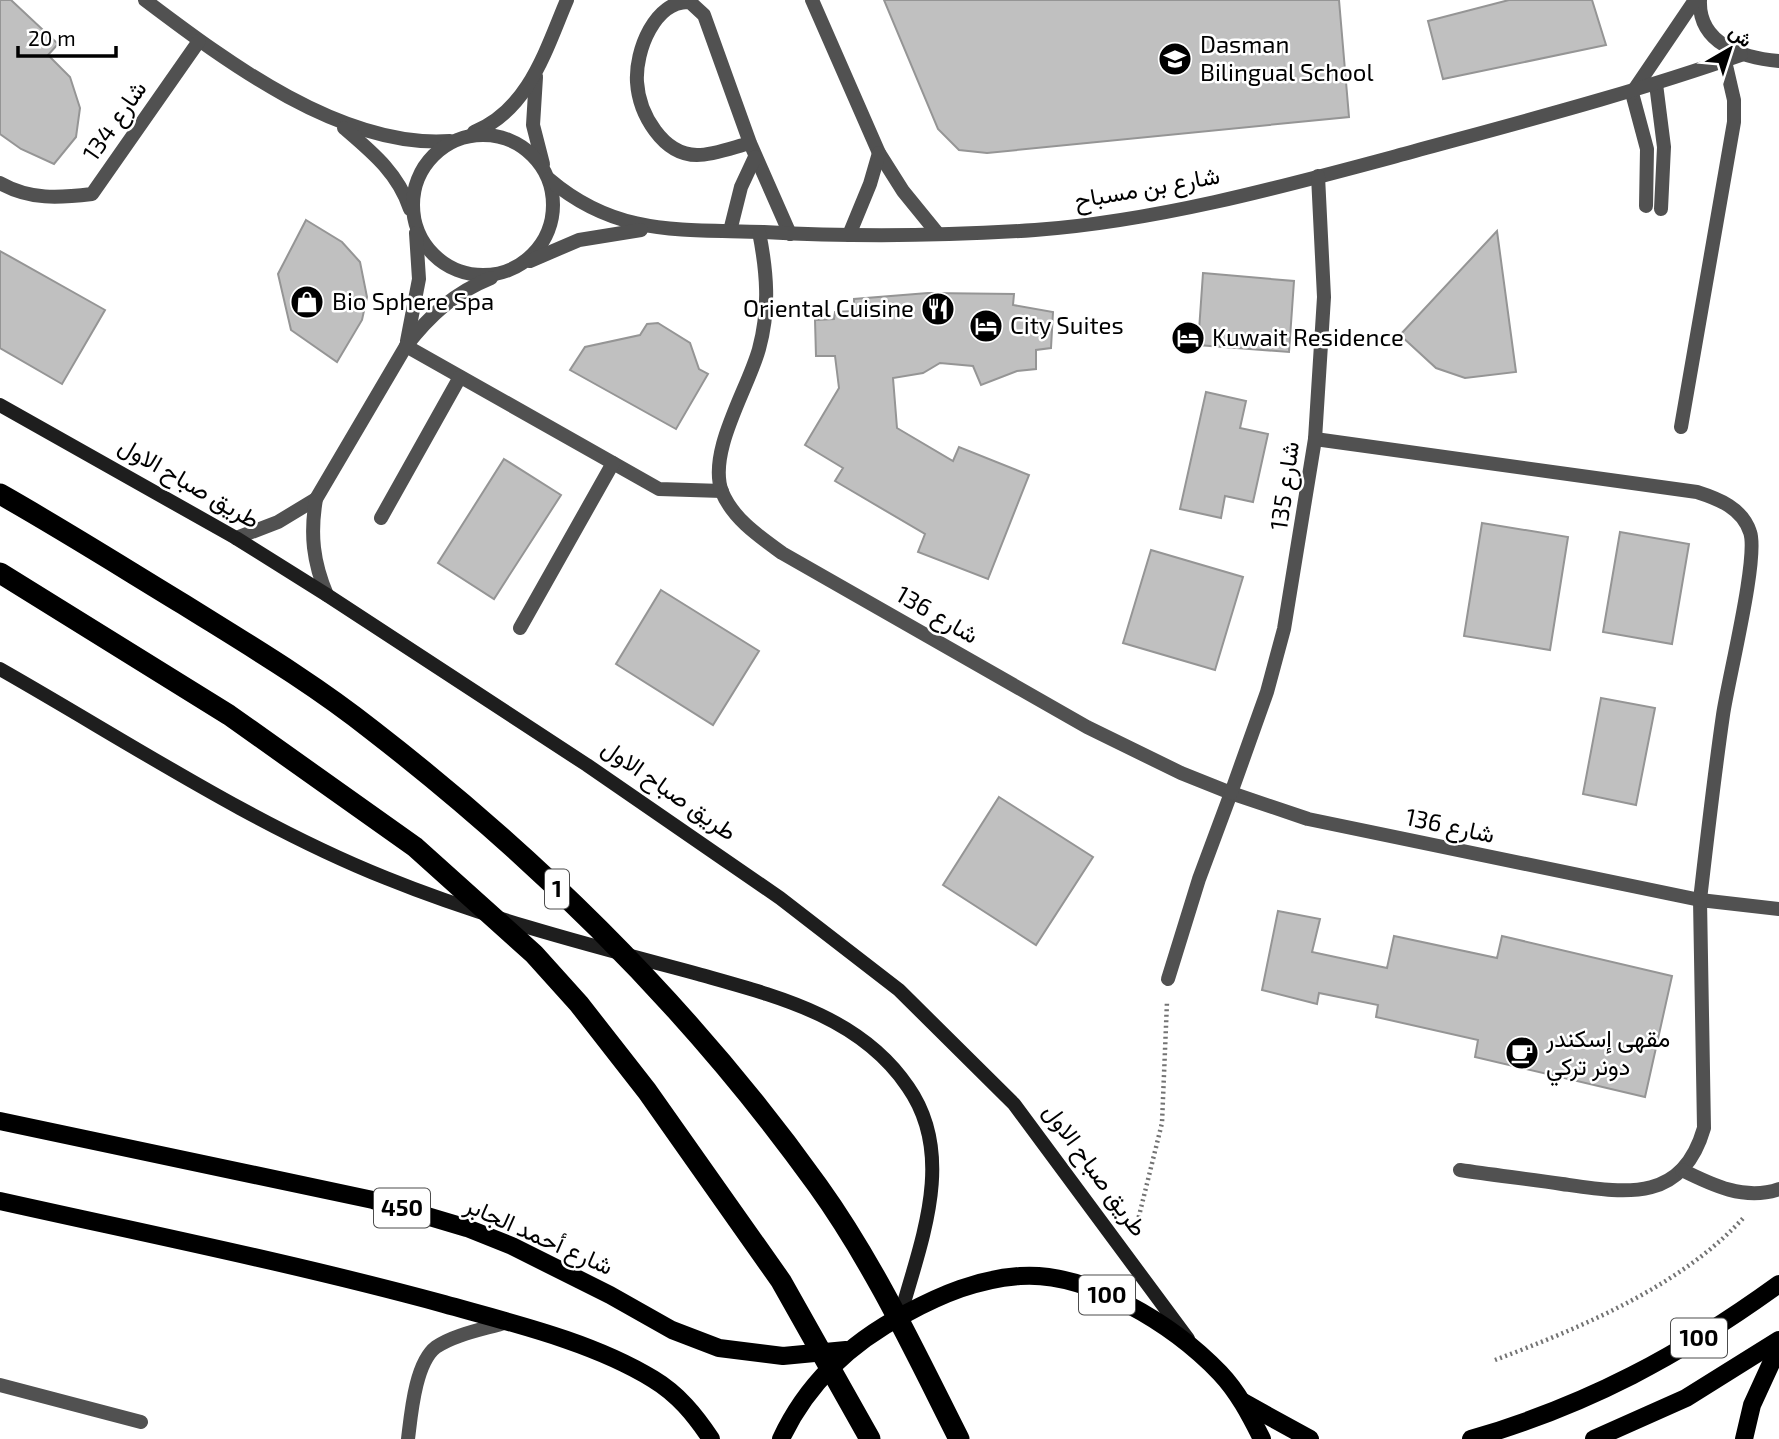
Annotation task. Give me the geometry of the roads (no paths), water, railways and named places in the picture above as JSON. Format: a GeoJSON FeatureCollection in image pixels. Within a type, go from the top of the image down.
{"type":"FeatureCollection","features":[{"type":"Feature","properties":{"kind":"highway","name":"1"},"geometry":{"type":"LineString","coordinates":[[0,494],[249,645],[370,728],[483,820],[590,920],[683,1018],[754,1102],[820,1189],[870,1270],[959,1439]]}},
{"type":"Feature","properties":{"kind":"highway"},"geometry":{"type":"LineString","coordinates":[[0,573],[229,715],[415,847],[534,954],[579,1004],[647,1091],[781,1281],[870,1439]]}},
{"type":"Feature","properties":{"kind":"main road","name":"طريق صباح الاول"},"geometry":{"type":"LineString","coordinates":[[0,405],[236,538],[327,595],[587,765],[746,875],[899,990],[1014,1104],[1195,1349]]}},
{"type":"Feature","properties":{"kind":"main road"},"geometry":{"type":"LineString","coordinates":[[0,669],[282,830],[386,878],[541,932],[764,992],[821,1014],[852,1030],[886,1059],[910,1088],[926,1125],[932,1162],[930,1207],[900,1317]]}},
{"type":"Feature","properties":{"kind":"main road","name":"شارع أحمد الجابر"},"geometry":{"type":"LineString","coordinates":[[0,1121],[373,1200],[409,1210],[512,1246],[610,1295],[672,1330],[719,1348],[783,1356],[846,1350]]}},
{"type":"Feature","properties":{"kind":"main road"},"geometry":{"type":"LineString","coordinates":[[0,1202],[343,1277],[507,1322],[619,1361],[655,1380],[688,1406],[711,1439]]}},
{"type":"Feature","properties":{"kind":"main road","name":"100"},"geometry":{"type":"LineString","coordinates":[[782,1436],[811,1390],[846,1350],[943,1294],[982,1282],[1022,1276],[1071,1281],[1123,1301],[1195,1349],[1243,1402],[1262,1439]]}},
{"type":"Feature","properties":{"kind":"main road","name":"100"},"geometry":{"type":"LineString","coordinates":[[1471,1439],[1524,1424],[1616,1386],[1687,1346],[1779,1284]]}},
{"type":"Feature","properties":{"kind":"main road","name":"100"},"geometry":{"type":"LineString","coordinates":[[1594,1439],[1686,1398],[1779,1340]]}},
{"type":"Feature","properties":{"kind":"main road"},"geometry":{"type":"LineString","coordinates":[[1744,1439],[1755,1395],[1779,1346]]}},
{"type":"Feature","properties":{"kind":"main road","name":"100"},"geometry":{"type":"LineString","coordinates":[[1243,1402],[1310,1439]]}},
{"type":"Feature","properties":{"kind":"street"},"geometry":{"type":"LineString","coordinates":[[145,0],[200,41],[335,121],[388,169],[405,193],[414,223],[430,253],[452,269],[479,276],[506,273]]}},
{"type":"Feature","properties":{"kind":"street"},"geometry":{"type":"LineString","coordinates":[[406,346],[419,279],[412,193],[419,172],[433,154],[457,139],[484,128],[506,113],[537,69],[567,0]]}},
{"type":"Feature","properties":{"kind":"street"},"geometry":{"type":"LineString","coordinates":[[812,0],[879,153],[903,191],[938,234]]}},
{"type":"Feature","properties":{"kind":"street"},"geometry":{"type":"LineString","coordinates":[[1698,0],[1701,17],[1721,43],[1741,55],[1779,61]]}},
{"type":"Feature","properties":{"kind":"street"},"geometry":{"type":"LineString","coordinates":[[1656,84],[1664,147],[1653,208],[1647,149],[1632,93],[1698,0]]}},
{"type":"Feature","properties":{"kind":"street"},"geometry":{"type":"LineString","coordinates":[[752,150],[697,155],[677,151],[660,140],[642,103],[637,82],[642,45],[667,7],[677,1],[690,2],[704,15],[752,150],[771,185],[790,234]]}},
{"type":"Feature","properties":{"kind":"street","name":"شارع 134"},"geometry":{"type":"LineString","coordinates":[[0,183],[35,196],[62,198],[92,194],[200,41]]}},
{"type":"Feature","properties":{"kind":"street","name":"شارع بن مسباح"},"geometry":{"type":"LineString","coordinates":[[522,265],[579,240],[656,229],[790,234],[938,234],[1038,230],[1114,219],[1207,202],[1318,176],[1632,93],[1741,55]]}},
{"type":"Feature","properties":{"kind":"street"},"geometry":{"type":"LineString","coordinates":[[1681,428],[1734,122],[1734,100],[1725,61]]}},
{"type":"Feature","properties":{"kind":"street"},"geometry":{"type":"LineString","coordinates":[[327,595],[314,558],[312,528],[316,499],[406,346],[446,302],[475,284],[522,265],[548,234],[554,206],[533,125],[537,69]]}},
{"type":"Feature","properties":{"kind":"street"},"geometry":{"type":"LineString","coordinates":[[335,121],[395,139],[425,143],[486,134],[509,139],[529,151],[546,174]]}},
{"type":"Feature","properties":{"kind":"street"},"geometry":{"type":"LineString","coordinates":[[730,231],[752,150]]}},
{"type":"Feature","properties":{"kind":"street"},"geometry":{"type":"LineString","coordinates":[[849,235],[870,184],[879,153]]}},
{"type":"Feature","properties":{"kind":"street","name":"شارع بن مسباح"},"geometry":{"type":"LineString","coordinates":[[546,174],[584,206],[619,221],[656,229]]}},
{"type":"Feature","properties":{"kind":"street","name":"شارع 135"},"geometry":{"type":"LineString","coordinates":[[1168,979],[1199,879],[1267,692],[1284,629],[1315,439],[1324,297],[1318,176]]}},
{"type":"Feature","properties":{"kind":"street"},"geometry":{"type":"LineString","coordinates":[[406,346],[659,489],[722,491],[720,455],[760,347],[766,308],[767,272],[759,232]]}},
{"type":"Feature","properties":{"kind":"street"},"geometry":{"type":"LineString","coordinates":[[381,518],[460,377]]}},
{"type":"Feature","properties":{"kind":"street"},"geometry":{"type":"LineString","coordinates":[[1315,439],[1697,492],[1724,502],[1741,516],[1753,542],[1723,714],[1700,900],[1704,1128],[1700,1143],[1682,1170],[1655,1187],[1624,1193],[1460,1170]]}},
{"type":"Feature","properties":{"kind":"street"},"geometry":{"type":"LineString","coordinates":[[520,628],[613,463]]}},
{"type":"Feature","properties":{"kind":"street","name":"شارع 136"},"geometry":{"type":"LineString","coordinates":[[722,491],[743,522],[782,553],[1087,727],[1181,773],[1231,793],[1308,820],[1700,900],[1779,909]]}},
{"type":"Feature","properties":{"kind":"street"},"geometry":{"type":"LineString","coordinates":[[236,538],[278,522],[316,499]]}},
{"type":"Feature","properties":{"kind":"street"},"geometry":{"type":"LineString","coordinates":[[1682,1170],[1719,1188],[1764,1194],[1779,1189]]}},
{"type":"Feature","properties":{"kind":"street"},"geometry":{"type":"LineString","coordinates":[[408,1439],[412,1402],[427,1357],[436,1348],[507,1322]]}},
{"type":"Feature","properties":{"kind":"street"},"geometry":{"type":"LineString","coordinates":[[0,1385],[141,1422]]}},
{"type":"Feature","properties":{"kind":"place","name":"Dasman Bilingual School"},"geometry":{"type":"Point","coordinates":[1175,59]}},
{"type":"Feature","properties":{"kind":"place","name":"Bio Sphere Spa"},"geometry":{"type":"Point","coordinates":[307,302]}},
{"type":"Feature","properties":{"kind":"place","name":"Oriental Cuisine"},"geometry":{"type":"Point","coordinates":[938,309]}},
{"type":"Feature","properties":{"kind":"place","name":"City Suites"},"geometry":{"type":"Point","coordinates":[986,326]}},
{"type":"Feature","properties":{"kind":"place","name":"Kuwait Residence"},"geometry":{"type":"Point","coordinates":[1188,338]}},
{"type":"Feature","properties":{"kind":"place","name":"مقهى إسكندر دونر تركي"},"geometry":{"type":"Point","coordinates":[1522,1053]}}]}
